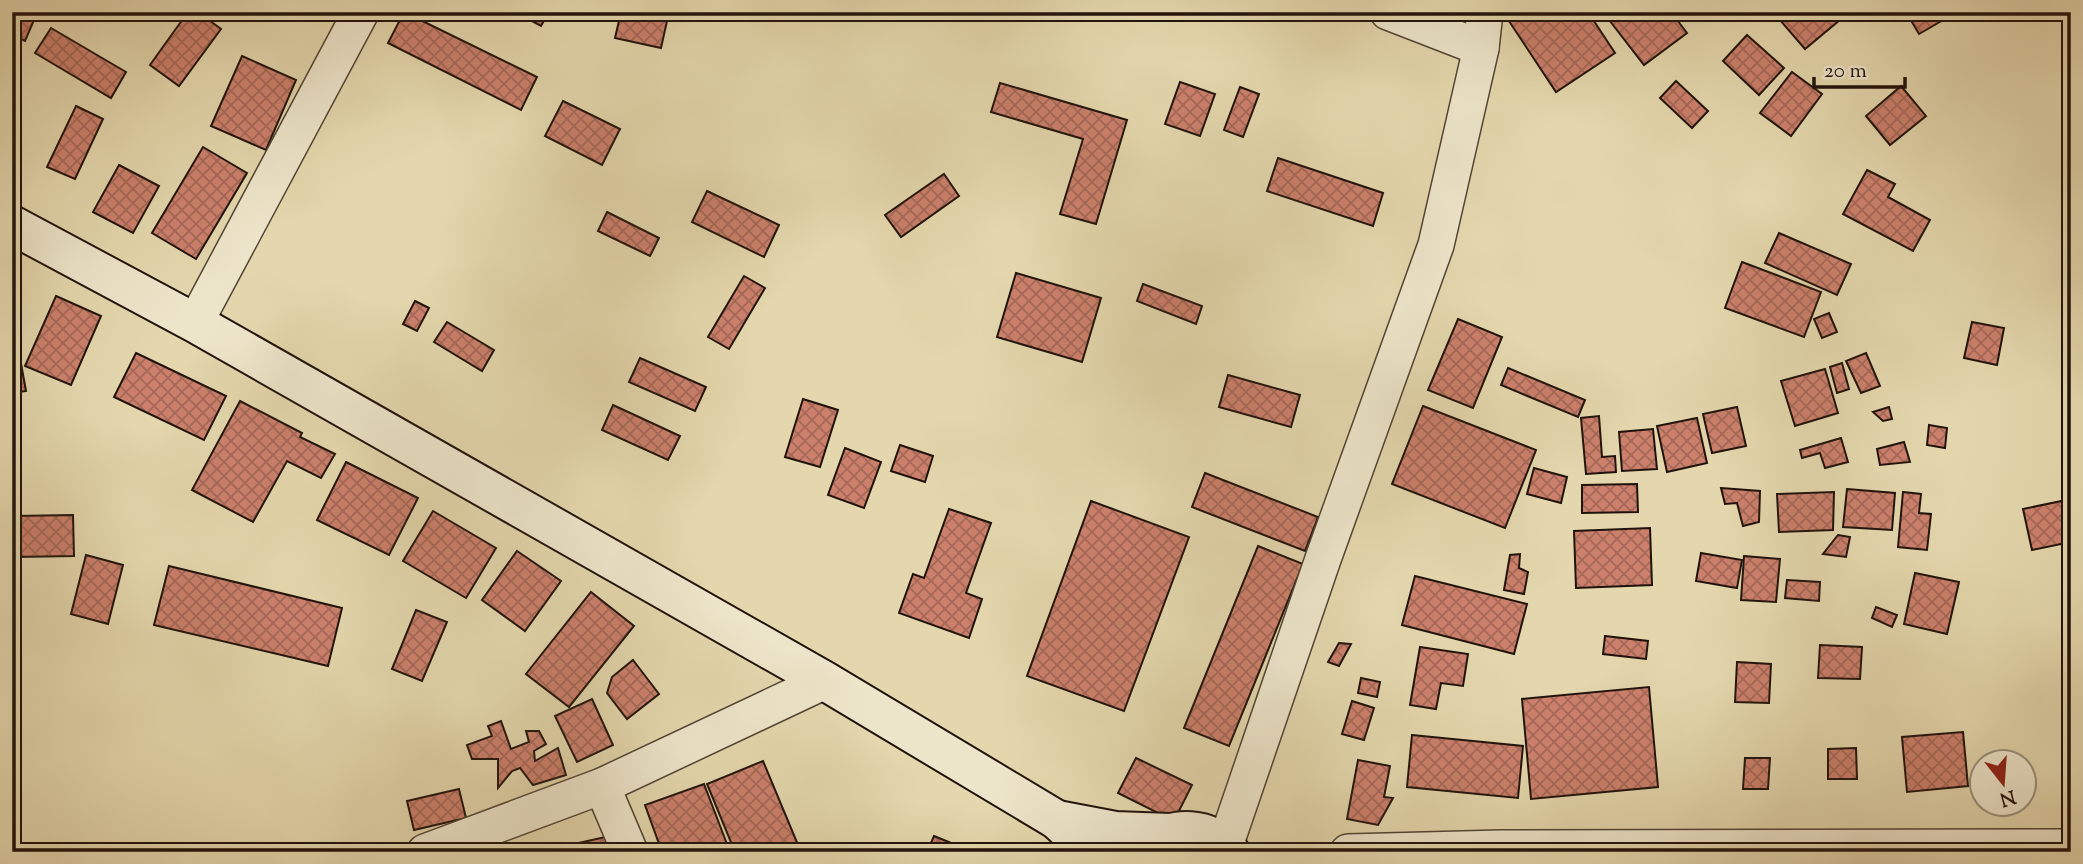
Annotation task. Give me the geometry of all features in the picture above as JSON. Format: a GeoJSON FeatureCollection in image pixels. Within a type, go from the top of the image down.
{"type":"FeatureCollection","features":[{"type":"Feature","properties":{"kind":"main road"},"geometry":{"type":"LineString","coordinates":[[12,225],[195,323],[825,681],[1057,820],[1091,852]]}},
{"type":"Feature","properties":{"kind":"main road"},"geometry":{"type":"LineString","coordinates":[[1057,820],[1156,842],[1185,830],[1200,832],[1213,837],[1228,849]]}},
{"type":"Feature","properties":{"kind":"street"},"geometry":{"type":"LineString","coordinates":[[195,323],[361,12]]}},
{"type":"Feature","properties":{"kind":"street"},"geometry":{"type":"LineString","coordinates":[[1388,12],[1480,48]]}},
{"type":"Feature","properties":{"kind":"street"},"geometry":{"type":"LineString","coordinates":[[1228,849],[1323,559],[1436,245],[1480,48],[1485,12]]}},
{"type":"Feature","properties":{"kind":"street"},"geometry":{"type":"LineString","coordinates":[[425,852],[602,786],[825,681]]}},
{"type":"Feature","properties":{"kind":"street"},"geometry":{"type":"LineString","coordinates":[[602,786],[629,852]]}},
{"type":"Feature","properties":{"kind":"street"},"geometry":{"type":"LineString","coordinates":[[1348,852],[2071,847]]}},
{"type":"Feature","properties":{"kind":"building"},"geometry":{"type":"Polygon","coordinates":[[[12,12],[34,20],[25,41],[12,35],[12,12]]]}},
{"type":"Feature","properties":{"kind":"building"},"geometry":{"type":"Polygon","coordinates":[[[188,12],[198,12],[221,29],[179,86],[150,65],[188,12]]]}},
{"type":"Feature","properties":{"kind":"building"},"geometry":{"type":"Polygon","coordinates":[[[404,12],[537,77],[521,110],[388,43],[404,12]]]}},
{"type":"Feature","properties":{"kind":"building"},"geometry":{"type":"Polygon","coordinates":[[[515,12],[549,12],[541,26],[515,12]]]}},
{"type":"Feature","properties":{"kind":"building"},"geometry":{"type":"Polygon","coordinates":[[[621,12],[669,12],[661,48],[615,38],[621,12]]]}},
{"type":"Feature","properties":{"kind":"building"},"geometry":{"type":"Polygon","coordinates":[[[1503,12],[1588,12],[1615,53],[1556,92],[1503,12]]]}},
{"type":"Feature","properties":{"kind":"building"},"geometry":{"type":"Polygon","coordinates":[[[1603,12],[1671,12],[1687,33],[1644,65],[1603,12]]]}},
{"type":"Feature","properties":{"kind":"building"},"geometry":{"type":"Polygon","coordinates":[[[1773,12],[1836,12],[1841,19],[1805,49],[1773,12]]]}},
{"type":"Feature","properties":{"kind":"building"},"geometry":{"type":"Polygon","coordinates":[[[1906,12],[1957,12],[1919,34],[1906,12]]]}},
{"type":"Feature","properties":{"kind":"building"},"geometry":{"type":"Polygon","coordinates":[[[51,28],[126,72],[111,98],[35,53],[51,28]]]}},
{"type":"Feature","properties":{"kind":"building"},"geometry":{"type":"Polygon","coordinates":[[[1747,35],[1784,68],[1759,95],[1723,61],[1747,35]]]}},
{"type":"Feature","properties":{"kind":"building"},"geometry":{"type":"Polygon","coordinates":[[[242,56],[296,80],[266,150],[211,126],[242,56]]]}},
{"type":"Feature","properties":{"kind":"building"},"geometry":{"type":"Polygon","coordinates":[[[1792,72],[1822,94],[1791,136],[1760,113],[1792,72]]]}},
{"type":"Feature","properties":{"kind":"building"},"geometry":{"type":"Polygon","coordinates":[[[1676,81],[1708,111],[1692,128],[1660,98],[1676,81]]]}},
{"type":"Feature","properties":{"kind":"building"},"geometry":{"type":"Polygon","coordinates":[[[1180,82],[1215,94],[1200,136],[1165,124],[1180,82]]]}},
{"type":"Feature","properties":{"kind":"building"},"geometry":{"type":"Polygon","coordinates":[[[1000,83],[1127,120],[1096,224],[1060,214],[1083,139],[991,112],[1000,83]]]}},
{"type":"Feature","properties":{"kind":"building"},"geometry":{"type":"Polygon","coordinates":[[[1901,86],[1926,116],[1890,145],[1866,116],[1901,86]]]}},
{"type":"Feature","properties":{"kind":"building"},"geometry":{"type":"Polygon","coordinates":[[[1240,87],[1259,94],[1243,137],[1224,130],[1240,87]]]}},
{"type":"Feature","properties":{"kind":"building"},"geometry":{"type":"Polygon","coordinates":[[[563,101],[620,129],[602,165],[545,136],[563,101]]]}},
{"type":"Feature","properties":{"kind":"building"},"geometry":{"type":"Polygon","coordinates":[[[76,106],[103,119],[75,179],[47,167],[76,106]]]}},
{"type":"Feature","properties":{"kind":"building"},"geometry":{"type":"Polygon","coordinates":[[[203,147],[247,173],[196,259],[152,233],[203,147]]]}},
{"type":"Feature","properties":{"kind":"building"},"geometry":{"type":"Polygon","coordinates":[[[1278,158],[1383,193],[1373,226],[1267,191],[1278,158]]]}},
{"type":"Feature","properties":{"kind":"building"},"geometry":{"type":"Polygon","coordinates":[[[119,165],[159,186],[133,233],[93,212],[119,165]]]}},
{"type":"Feature","properties":{"kind":"building"},"geometry":{"type":"Polygon","coordinates":[[[1867,170],[1895,184],[1888,197],[1930,220],[1913,251],[1843,214],[1867,170]]]}},
{"type":"Feature","properties":{"kind":"building"},"geometry":{"type":"Polygon","coordinates":[[[944,174],[959,196],[901,237],[885,215],[944,174]]]}},
{"type":"Feature","properties":{"kind":"building"},"geometry":{"type":"Polygon","coordinates":[[[707,191],[779,225],[764,257],[692,222],[707,191]]]}},
{"type":"Feature","properties":{"kind":"building"},"geometry":{"type":"Polygon","coordinates":[[[607,212],[659,238],[650,256],[598,231],[607,212]]]}},
{"type":"Feature","properties":{"kind":"building"},"geometry":{"type":"Polygon","coordinates":[[[1779,233],[1851,264],[1837,295],[1765,263],[1779,233]]]}},
{"type":"Feature","properties":{"kind":"building"},"geometry":{"type":"Polygon","coordinates":[[[1742,262],[1821,292],[1804,337],[1725,308],[1742,262]]]}},
{"type":"Feature","properties":{"kind":"building"},"geometry":{"type":"Polygon","coordinates":[[[1016,273],[1101,298],[1082,362],[997,337],[1016,273]]]}},
{"type":"Feature","properties":{"kind":"building"},"geometry":{"type":"Polygon","coordinates":[[[744,276],[765,288],[729,349],[708,337],[744,276]]]}},
{"type":"Feature","properties":{"kind":"building"},"geometry":{"type":"Polygon","coordinates":[[[1143,284],[1202,306],[1196,324],[1137,301],[1143,284]]]}},
{"type":"Feature","properties":{"kind":"building"},"geometry":{"type":"Polygon","coordinates":[[[56,296],[101,316],[71,385],[25,366],[56,296]]]}},
{"type":"Feature","properties":{"kind":"building"},"geometry":{"type":"Polygon","coordinates":[[[415,301],[429,308],[417,331],[403,324],[415,301]]]}},
{"type":"Feature","properties":{"kind":"building"},"geometry":{"type":"Polygon","coordinates":[[[1829,313],[1837,332],[1822,338],[1814,319],[1829,313]]]}},
{"type":"Feature","properties":{"kind":"building"},"geometry":{"type":"Polygon","coordinates":[[[1458,319],[1502,337],[1473,408],[1428,390],[1458,319]]]}},
{"type":"Feature","properties":{"kind":"building"},"geometry":{"type":"Polygon","coordinates":[[[447,322],[494,350],[482,371],[434,342],[447,322]]]}},
{"type":"Feature","properties":{"kind":"building"},"geometry":{"type":"Polygon","coordinates":[[[1972,322],[2004,328],[1997,365],[1964,358],[1972,322]]]}},
{"type":"Feature","properties":{"kind":"building"},"geometry":{"type":"Polygon","coordinates":[[[18,347],[26,391],[12,393],[12,348],[18,347]]]}},
{"type":"Feature","properties":{"kind":"building"},"geometry":{"type":"Polygon","coordinates":[[[136,353],[226,396],[204,440],[114,397],[136,353]]]}},
{"type":"Feature","properties":{"kind":"building"},"geometry":{"type":"Polygon","coordinates":[[[1866,353],[1880,386],[1861,393],[1846,361],[1866,353]]]}},
{"type":"Feature","properties":{"kind":"building"},"geometry":{"type":"Polygon","coordinates":[[[640,358],[706,387],[695,411],[629,382],[640,358]]]}},
{"type":"Feature","properties":{"kind":"building"},"geometry":{"type":"Polygon","coordinates":[[[1842,363],[1849,389],[1837,393],[1830,367],[1842,363]]]}},
{"type":"Feature","properties":{"kind":"building"},"geometry":{"type":"Polygon","coordinates":[[[1508,368],[1585,400],[1578,417],[1501,385],[1508,368]]]}},
{"type":"Feature","properties":{"kind":"building"},"geometry":{"type":"Polygon","coordinates":[[[1825,369],[1838,413],[1795,426],[1781,381],[1825,369]]]}},
{"type":"Feature","properties":{"kind":"building"},"geometry":{"type":"Polygon","coordinates":[[[1228,375],[1300,395],[1291,427],[1219,407],[1228,375]]]}},
{"type":"Feature","properties":{"kind":"building"},"geometry":{"type":"Polygon","coordinates":[[[803,399],[838,410],[820,467],[785,457],[803,399]]]}},
{"type":"Feature","properties":{"kind":"building"},"geometry":{"type":"Polygon","coordinates":[[[240,401],[302,433],[300,437],[335,454],[321,478],[287,461],[253,522],[192,490],[240,401]]]}},
{"type":"Feature","properties":{"kind":"building"},"geometry":{"type":"Polygon","coordinates":[[[613,405],[680,436],[668,460],[602,430],[613,405]]]}},
{"type":"Feature","properties":{"kind":"building"},"geometry":{"type":"Polygon","coordinates":[[[1423,406],[1536,450],[1505,528],[1392,484],[1423,406]]]}},
{"type":"Feature","properties":{"kind":"building"},"geometry":{"type":"Polygon","coordinates":[[[1737,407],[1746,446],[1712,453],[1703,414],[1737,407]]]}},
{"type":"Feature","properties":{"kind":"building"},"geometry":{"type":"Polygon","coordinates":[[[1889,407],[1892,419],[1883,421],[1873,412],[1889,407]]]}},
{"type":"Feature","properties":{"kind":"building"},"geometry":{"type":"Polygon","coordinates":[[[1599,416],[1602,457],[1615,456],[1616,472],[1586,474],[1581,418],[1599,416]]]}},
{"type":"Feature","properties":{"kind":"building"},"geometry":{"type":"Polygon","coordinates":[[[1697,418],[1707,463],[1667,472],[1657,426],[1697,418]]]}},
{"type":"Feature","properties":{"kind":"building"},"geometry":{"type":"Polygon","coordinates":[[[1929,425],[1947,428],[1945,448],[1927,445],[1929,425]]]}},
{"type":"Feature","properties":{"kind":"building"},"geometry":{"type":"Polygon","coordinates":[[[1653,429],[1657,469],[1622,471],[1619,432],[1653,429]]]}},
{"type":"Feature","properties":{"kind":"building"},"geometry":{"type":"Polygon","coordinates":[[[1841,438],[1848,462],[1825,468],[1820,453],[1802,458],[1800,450],[1841,438]]]}},
{"type":"Feature","properties":{"kind":"building"},"geometry":{"type":"Polygon","coordinates":[[[1904,442],[1910,462],[1880,465],[1877,449],[1904,442]]]}},
{"type":"Feature","properties":{"kind":"building"},"geometry":{"type":"Polygon","coordinates":[[[900,445],[933,456],[925,482],[891,471],[900,445]]]}},
{"type":"Feature","properties":{"kind":"building"},"geometry":{"type":"Polygon","coordinates":[[[845,448],[881,462],[864,508],[828,495],[845,448]]]}},
{"type":"Feature","properties":{"kind":"building"},"geometry":{"type":"Polygon","coordinates":[[[346,462],[418,498],[389,555],[317,520],[346,462]]]}},
{"type":"Feature","properties":{"kind":"building"},"geometry":{"type":"Polygon","coordinates":[[[1534,468],[1567,477],[1561,503],[1527,494],[1534,468]]]}},
{"type":"Feature","properties":{"kind":"building"},"geometry":{"type":"Polygon","coordinates":[[[1205,473],[1318,517],[1305,551],[1192,507],[1205,473]]]}},
{"type":"Feature","properties":{"kind":"building"},"geometry":{"type":"Polygon","coordinates":[[[1637,484],[1638,512],[1582,513],[1582,485],[1637,484]]]}},
{"type":"Feature","properties":{"kind":"building"},"geometry":{"type":"Polygon","coordinates":[[[1721,488],[1760,491],[1759,522],[1743,526],[1737,503],[1725,504],[1721,488]]]}},
{"type":"Feature","properties":{"kind":"building"},"geometry":{"type":"Polygon","coordinates":[[[1847,489],[1895,493],[1892,530],[1843,527],[1847,489]]]}},
{"type":"Feature","properties":{"kind":"building"},"geometry":{"type":"Polygon","coordinates":[[[1834,492],[1833,530],[1779,532],[1777,494],[1834,492]]]}},
{"type":"Feature","properties":{"kind":"building"},"geometry":{"type":"Polygon","coordinates":[[[1903,492],[1921,494],[1919,513],[1931,514],[1927,550],[1898,547],[1903,492]]]}},
{"type":"Feature","properties":{"kind":"building"},"geometry":{"type":"Polygon","coordinates":[[[2071,499],[2071,542],[2032,550],[2023,509],[2071,499]]]}},
{"type":"Feature","properties":{"kind":"building"},"geometry":{"type":"Polygon","coordinates":[[[1091,501],[1189,537],[1124,711],[1027,676],[1091,501]]]}},
{"type":"Feature","properties":{"kind":"building"},"geometry":{"type":"Polygon","coordinates":[[[949,509],[991,523],[966,593],[982,599],[969,638],[899,613],[913,574],[924,578],[949,509]]]}},
{"type":"Feature","properties":{"kind":"building"},"geometry":{"type":"Polygon","coordinates":[[[433,511],[496,548],[466,598],[403,561],[433,511]]]}},
{"type":"Feature","properties":{"kind":"building"},"geometry":{"type":"Polygon","coordinates":[[[73,515],[74,556],[14,557],[14,516],[73,515]]]}},
{"type":"Feature","properties":{"kind":"building"},"geometry":{"type":"Polygon","coordinates":[[[1650,528],[1652,585],[1576,588],[1574,531],[1650,528]]]}},
{"type":"Feature","properties":{"kind":"building"},"geometry":{"type":"Polygon","coordinates":[[[1838,535],[1850,537],[1846,557],[1823,554],[1838,535]]]}},
{"type":"Feature","properties":{"kind":"building"},"geometry":{"type":"Polygon","coordinates":[[[1258,546],[1303,564],[1229,746],[1184,728],[1258,546]]]}},
{"type":"Feature","properties":{"kind":"building"},"geometry":{"type":"Polygon","coordinates":[[[517,551],[561,581],[525,631],[482,600],[517,551]]]}},
{"type":"Feature","properties":{"kind":"building"},"geometry":{"type":"Polygon","coordinates":[[[1701,553],[1742,560],[1737,588],[1696,581],[1701,553]]]}},
{"type":"Feature","properties":{"kind":"building"},"geometry":{"type":"Polygon","coordinates":[[[1520,554],[1519,568],[1528,572],[1524,594],[1504,590],[1510,555],[1520,554]]]}},
{"type":"Feature","properties":{"kind":"building"},"geometry":{"type":"Polygon","coordinates":[[[86,555],[123,565],[108,624],[71,614],[86,555]]]}},
{"type":"Feature","properties":{"kind":"building"},"geometry":{"type":"Polygon","coordinates":[[[1744,556],[1780,559],[1776,602],[1741,600],[1744,556]]]}},
{"type":"Feature","properties":{"kind":"building"},"geometry":{"type":"Polygon","coordinates":[[[169,566],[342,608],[328,666],[154,625],[169,566]]]}},
{"type":"Feature","properties":{"kind":"building"},"geometry":{"type":"Polygon","coordinates":[[[1915,573],[1959,582],[1947,634],[1904,624],[1915,573]]]}},
{"type":"Feature","properties":{"kind":"building"},"geometry":{"type":"Polygon","coordinates":[[[1415,576],[1527,604],[1514,654],[1402,625],[1415,576]]]}},
{"type":"Feature","properties":{"kind":"building"},"geometry":{"type":"Polygon","coordinates":[[[1787,580],[1820,582],[1819,601],[1785,598],[1787,580]]]}},
{"type":"Feature","properties":{"kind":"building"},"geometry":{"type":"Polygon","coordinates":[[[591,592],[634,626],[569,707],[526,674],[591,592]]]}},
{"type":"Feature","properties":{"kind":"building"},"geometry":{"type":"Polygon","coordinates":[[[1876,607],[1897,615],[1892,627],[1872,618],[1876,607]]]}},
{"type":"Feature","properties":{"kind":"building"},"geometry":{"type":"Polygon","coordinates":[[[416,610],[447,622],[422,681],[392,669],[416,610]]]}},
{"type":"Feature","properties":{"kind":"building"},"geometry":{"type":"Polygon","coordinates":[[[1605,636],[1648,641],[1646,659],[1603,654],[1605,636]]]}},
{"type":"Feature","properties":{"kind":"building"},"geometry":{"type":"Polygon","coordinates":[[[1339,643],[1351,644],[1339,666],[1328,662],[1339,643]]]}},
{"type":"Feature","properties":{"kind":"building"},"geometry":{"type":"Polygon","coordinates":[[[1820,645],[1862,647],[1860,679],[1818,678],[1820,645]]]}},
{"type":"Feature","properties":{"kind":"building"},"geometry":{"type":"Polygon","coordinates":[[[1420,647],[1468,654],[1463,686],[1441,683],[1436,709],[1410,705],[1420,647]]]}},
{"type":"Feature","properties":{"kind":"building"},"geometry":{"type":"Polygon","coordinates":[[[633,660],[659,694],[627,719],[607,693],[612,677],[633,660]]]}},
{"type":"Feature","properties":{"kind":"building"},"geometry":{"type":"Polygon","coordinates":[[[1737,662],[1771,664],[1769,703],[1735,702],[1737,662]]]}},
{"type":"Feature","properties":{"kind":"building"},"geometry":{"type":"Polygon","coordinates":[[[1361,678],[1380,682],[1377,697],[1358,693],[1361,678]]]}},
{"type":"Feature","properties":{"kind":"building"},"geometry":{"type":"Polygon","coordinates":[[[1649,687],[1658,787],[1531,799],[1522,699],[1649,687]]]}},
{"type":"Feature","properties":{"kind":"building"},"geometry":{"type":"Polygon","coordinates":[[[592,699],[613,745],[577,762],[555,716],[592,699]]]}},
{"type":"Feature","properties":{"kind":"building"},"geometry":{"type":"Polygon","coordinates":[[[1352,701],[1374,708],[1364,740],[1342,734],[1352,701]]]}},
{"type":"Feature","properties":{"kind":"building"},"geometry":{"type":"Polygon","coordinates":[[[501,721],[511,749],[529,742],[526,731],[539,731],[546,744],[534,751],[535,761],[558,748],[566,775],[533,785],[520,768],[512,771],[498,788],[498,759],[472,759],[467,745],[492,736],[488,726],[501,721]]]}},
{"type":"Feature","properties":{"kind":"building"},"geometry":{"type":"Polygon","coordinates":[[[1963,732],[1968,786],[1907,792],[1902,737],[1963,732]]]}},
{"type":"Feature","properties":{"kind":"building"},"geometry":{"type":"Polygon","coordinates":[[[1412,735],[1523,746],[1518,798],[1407,787],[1412,735]]]}},
{"type":"Feature","properties":{"kind":"building"},"geometry":{"type":"Polygon","coordinates":[[[1856,748],[1857,779],[1828,779],[1828,749],[1856,748]]]}},
{"type":"Feature","properties":{"kind":"building"},"geometry":{"type":"Polygon","coordinates":[[[1136,758],[1192,785],[1174,821],[1118,793],[1136,758]]]}},
{"type":"Feature","properties":{"kind":"building"},"geometry":{"type":"Polygon","coordinates":[[[1745,758],[1770,758],[1768,789],[1743,789],[1745,758]]]}},
{"type":"Feature","properties":{"kind":"building"},"geometry":{"type":"Polygon","coordinates":[[[1358,760],[1390,766],[1384,797],[1393,798],[1378,825],[1347,819],[1358,760]]]}},
{"type":"Feature","properties":{"kind":"building"},"geometry":{"type":"Polygon","coordinates":[[[763,761],[801,852],[735,852],[707,784],[763,761]]]}},
{"type":"Feature","properties":{"kind":"building"},"geometry":{"type":"Polygon","coordinates":[[[704,784],[730,852],[662,852],[645,805],[704,784]]]}},
{"type":"Feature","properties":{"kind":"building"},"geometry":{"type":"Polygon","coordinates":[[[459,789],[466,818],[414,830],[407,801],[459,789]]]}},
{"type":"Feature","properties":{"kind":"building"},"geometry":{"type":"Polygon","coordinates":[[[619,834],[623,852],[576,852],[574,844],[619,834]]]}},
{"type":"Feature","properties":{"kind":"building"},"geometry":{"type":"Polygon","coordinates":[[[934,836],[973,852],[927,852],[934,836]]]}}]}
